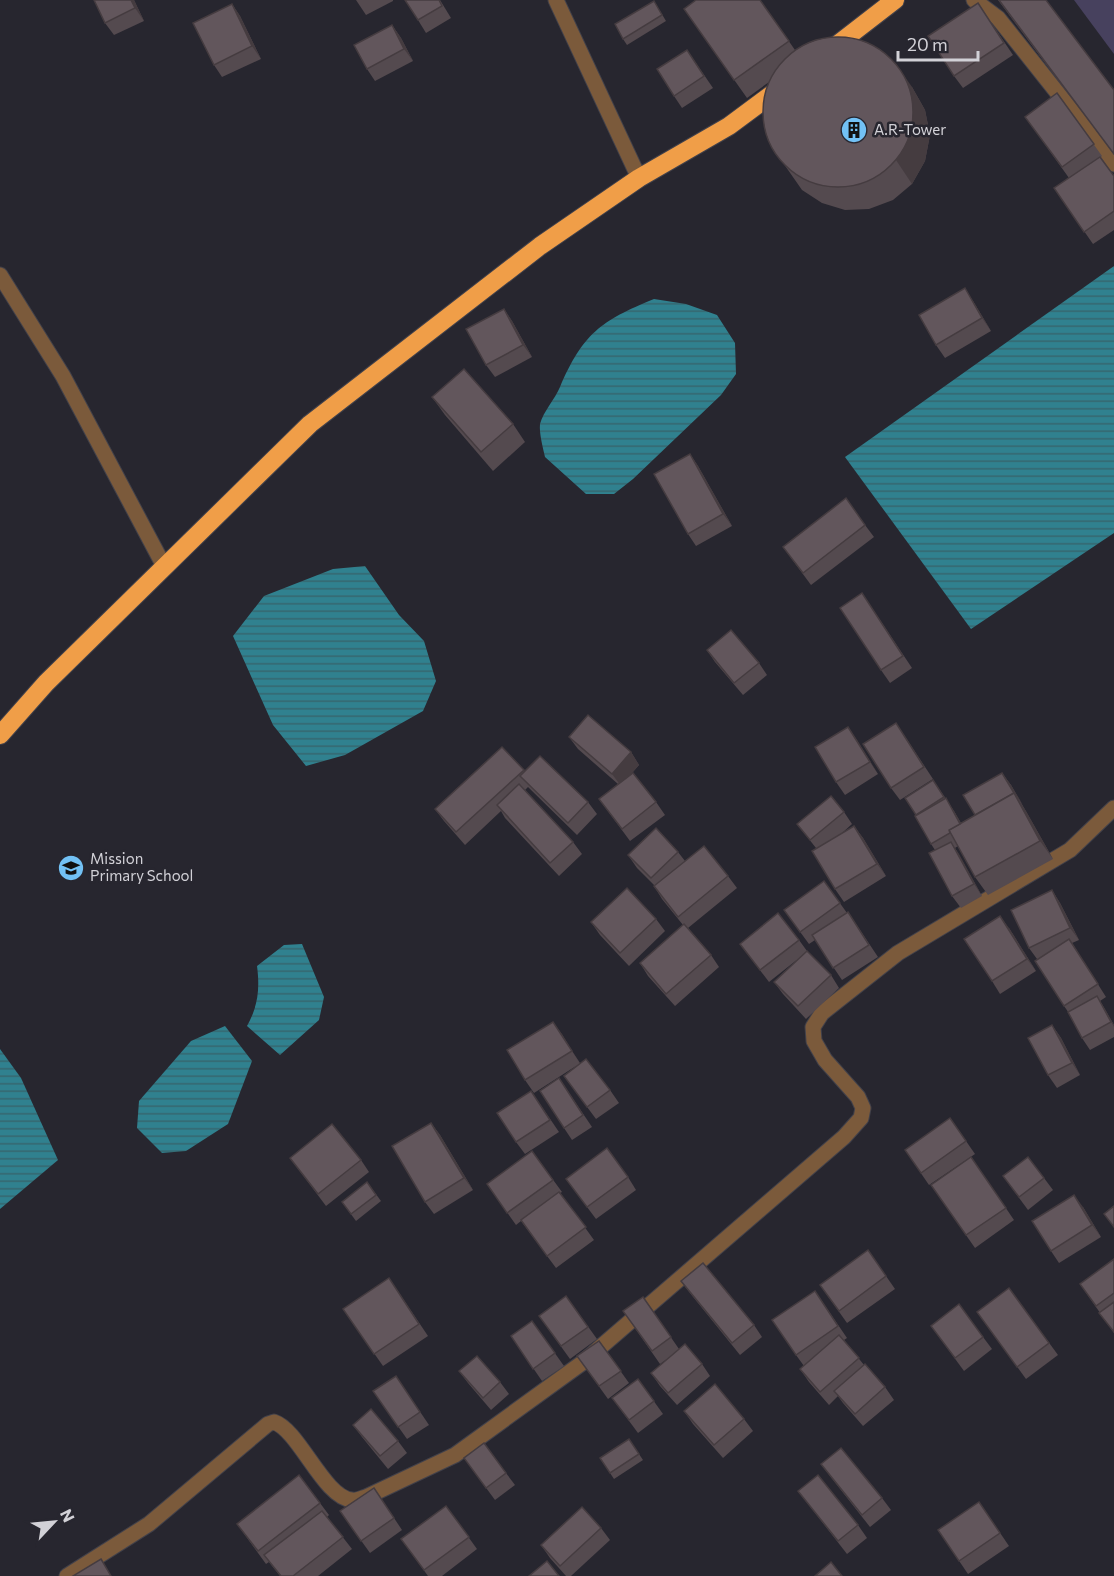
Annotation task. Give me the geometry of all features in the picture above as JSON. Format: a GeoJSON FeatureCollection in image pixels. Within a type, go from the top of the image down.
{"type":"FeatureCollection","features":[{"type":"Feature","properties":{"kind":"highway"},"geometry":{"type":"LineString","coordinates":[[814,63],[895,0]]}},
{"type":"Feature","properties":{"kind":"highway"},"geometry":{"type":"LineString","coordinates":[[0,735],[46,683],[310,424],[540,246],[639,178],[729,126],[795,77]]}},
{"type":"Feature","properties":{"kind":"street"},"geometry":{"type":"LineString","coordinates":[[555,0],[639,178]]}},
{"type":"Feature","properties":{"kind":"street"},"geometry":{"type":"LineString","coordinates":[[974,0],[998,18],[1114,164]]}},
{"type":"Feature","properties":{"kind":"street"},"geometry":{"type":"LineString","coordinates":[[0,275],[63,376],[165,568]]}},
{"type":"Feature","properties":{"kind":"street"},"geometry":{"type":"LineString","coordinates":[[67,1576],[149,1524],[268,1424],[274,1422],[288,1430],[303,1455],[342,1496],[352,1500],[366,1497],[455,1455],[582,1363],[754,1217],[844,1137],[861,1118],[863,1107],[858,1097],[825,1060],[814,1041],[813,1027],[822,1013],[898,953],[1070,850],[1114,808]]}},
{"type":"Feature","properties":{"kind":"shaded area"},"geometry":{"type":"Polygon","coordinates":[[[1074,0],[1114,0],[1114,54],[1074,0]]]}},
{"type":"Feature","properties":{"kind":"water"},"geometry":{"type":"Polygon","coordinates":[[[1114,266],[1114,533],[971,629],[845,457],[1114,266]]]}},
{"type":"Feature","properties":{"kind":"water"},"geometry":{"type":"Polygon","coordinates":[[[654,299],[686,304],[717,315],[735,343],[736,374],[721,395],[633,479],[614,494],[586,494],[545,457],[540,424],[568,369],[595,331],[620,315],[654,299]]]}},
{"type":"Feature","properties":{"kind":"water"},"geometry":{"type":"Polygon","coordinates":[[[365,566],[399,615],[424,641],[436,681],[423,711],[345,755],[306,766],[273,725],[233,636],[264,596],[333,569],[365,566]]]}},
{"type":"Feature","properties":{"kind":"water"},"geometry":{"type":"Polygon","coordinates":[[[302,944],[324,997],[319,1020],[280,1055],[247,1026],[257,997],[257,966],[284,945],[302,944]]]}},
{"type":"Feature","properties":{"kind":"water"},"geometry":{"type":"Polygon","coordinates":[[[225,1026],[252,1061],[228,1124],[186,1151],[162,1153],[137,1128],[139,1101],[191,1041],[225,1026]]]}},
{"type":"Feature","properties":{"kind":"water"},"geometry":{"type":"Polygon","coordinates":[[[0,1049],[21,1078],[58,1160],[0,1209],[0,1049]]]}},
{"type":"Feature","properties":{"kind":"building"},"geometry":{"type":"Polygon","coordinates":[[[94,0],[131,0],[135,8],[105,23],[94,0]]]}},
{"type":"Feature","properties":{"kind":"building"},"geometry":{"type":"Polygon","coordinates":[[[405,0],[439,0],[442,6],[418,20],[405,0]]]}},
{"type":"Feature","properties":{"kind":"building"},"geometry":{"type":"Polygon","coordinates":[[[696,0],[760,0],[789,41],[734,80],[684,9],[696,0]]]}},
{"type":"Feature","properties":{"kind":"building"},"geometry":{"type":"Polygon","coordinates":[[[999,0],[1046,0],[1114,90],[1114,154],[999,0]]]}},
{"type":"Feature","properties":{"kind":"building"},"geometry":{"type":"Polygon","coordinates":[[[654,1],[662,15],[623,39],[615,24],[654,1]]]}},
{"type":"Feature","properties":{"kind":"building"},"geometry":{"type":"Polygon","coordinates":[[[978,3],[1004,43],[954,76],[928,36],[978,3]]]}},
{"type":"Feature","properties":{"kind":"building"},"geometry":{"type":"Polygon","coordinates":[[[232,4],[252,46],[214,65],[193,23],[232,4]]]}},
{"type":"Feature","properties":{"kind":"building"},"geometry":{"type":"Polygon","coordinates":[[[392,25],[404,49],[367,69],[354,45],[392,25]]]}},
{"type":"Feature","properties":{"kind":"building","name":"A.R-Tower"},"geometry":{"type":"Polygon","coordinates":[[[838,37],[867,43],[891,59],[907,83],[913,112],[907,141],[891,165],[867,181],[838,187],[809,181],[785,165],[769,141],[763,112],[769,83],[785,59],[809,43],[838,37]]]}},
{"type":"Feature","properties":{"kind":"building"},"geometry":{"type":"Polygon","coordinates":[[[687,50],[704,76],[674,96],[657,69],[687,50]]]}},
{"type":"Feature","properties":{"kind":"building"},"geometry":{"type":"Polygon","coordinates":[[[1057,93],[1094,144],[1062,167],[1025,117],[1057,93]]]}},
{"type":"Feature","properties":{"kind":"building"},"geometry":{"type":"Polygon","coordinates":[[[1100,157],[1114,176],[1114,211],[1084,232],[1054,188],[1100,157]]]}},
{"type":"Feature","properties":{"kind":"building"},"geometry":{"type":"Polygon","coordinates":[[[965,288],[982,318],[936,345],[919,315],[965,288]]]}},
{"type":"Feature","properties":{"kind":"building"},"geometry":{"type":"Polygon","coordinates":[[[504,309],[523,345],[486,365],[466,329],[504,309]]]}},
{"type":"Feature","properties":{"kind":"building"},"geometry":{"type":"Polygon","coordinates":[[[464,369],[513,424],[481,452],[432,397],[464,369]]]}},
{"type":"Feature","properties":{"kind":"building"},"geometry":{"type":"Polygon","coordinates":[[[690,454],[723,514],[688,534],[654,474],[690,454]]]}},
{"type":"Feature","properties":{"kind":"building"},"geometry":{"type":"Polygon","coordinates":[[[846,498],[865,525],[803,573],[783,547],[846,498]]]}},
{"type":"Feature","properties":{"kind":"building"},"geometry":{"type":"Polygon","coordinates":[[[862,593],[903,656],[881,670],[840,608],[862,593]]]}},
{"type":"Feature","properties":{"kind":"building"},"geometry":{"type":"Polygon","coordinates":[[[731,630],[759,663],[734,683],[707,650],[731,630]]]}},
{"type":"Feature","properties":{"kind":"building"},"geometry":{"type":"Polygon","coordinates":[[[588,715],[631,752],[612,774],[569,737],[588,715]]]}},
{"type":"Feature","properties":{"kind":"building"},"geometry":{"type":"Polygon","coordinates":[[[896,723],[924,767],[891,788],[863,744],[896,723]]]}},
{"type":"Feature","properties":{"kind":"building"},"geometry":{"type":"Polygon","coordinates":[[[848,727],[870,762],[836,782],[815,747],[848,727]]]}},
{"type":"Feature","properties":{"kind":"building"},"geometry":{"type":"Polygon","coordinates":[[[502,747],[524,770],[456,832],[435,809],[502,747]]]}},
{"type":"Feature","properties":{"kind":"building"},"geometry":{"type":"Polygon","coordinates":[[[540,756],[588,802],[568,823],[520,776],[540,756]]]}},
{"type":"Feature","properties":{"kind":"building"},"geometry":{"type":"Polygon","coordinates":[[[633,773],[656,802],[622,829],[599,799],[633,773]]]}},
{"type":"Feature","properties":{"kind":"building"},"geometry":{"type":"Polygon","coordinates":[[[1002,773],[1014,793],[975,815],[963,795],[1002,773]]]}},
{"type":"Feature","properties":{"kind":"building"},"geometry":{"type":"Polygon","coordinates":[[[933,780],[944,797],[916,815],[905,798],[933,780]]]}},
{"type":"Feature","properties":{"kind":"building"},"geometry":{"type":"Polygon","coordinates":[[[519,784],[573,842],[550,863],[497,805],[519,784]]]}},
{"type":"Feature","properties":{"kind":"building"},"geometry":{"type":"Polygon","coordinates":[[[1014,793],[1040,841],[975,877],[949,830],[1014,793]]]}},
{"type":"Feature","properties":{"kind":"building"},"geometry":{"type":"Polygon","coordinates":[[[831,796],[844,812],[810,840],[797,824],[831,796]]]}},
{"type":"Feature","properties":{"kind":"building"},"geometry":{"type":"Polygon","coordinates":[[[946,798],[960,824],[931,844],[915,816],[946,798]]]}},
{"type":"Feature","properties":{"kind":"building"},"geometry":{"type":"Polygon","coordinates":[[[854,826],[877,864],[835,889],[812,851],[854,826]]]}},
{"type":"Feature","properties":{"kind":"building"},"geometry":{"type":"Polygon","coordinates":[[[656,828],[678,852],[651,878],[628,855],[656,828]]]}},
{"type":"Feature","properties":{"kind":"building"},"geometry":{"type":"Polygon","coordinates":[[[951,842],[974,884],[952,896],[929,853],[951,842]]]}},
{"type":"Feature","properties":{"kind":"building"},"geometry":{"type":"Polygon","coordinates":[[[704,846],[728,876],[678,917],[654,886],[704,846]]]}},
{"type":"Feature","properties":{"kind":"building"},"geometry":{"type":"Polygon","coordinates":[[[824,881],[840,903],[800,932],[784,910],[824,881]]]}},
{"type":"Feature","properties":{"kind":"building"},"geometry":{"type":"Polygon","coordinates":[[[627,888],[656,919],[620,953],[591,922],[627,888]]]}},
{"type":"Feature","properties":{"kind":"building"},"geometry":{"type":"Polygon","coordinates":[[[1052,890],[1070,928],[1029,948],[1011,910],[1052,890]]]}},
{"type":"Feature","properties":{"kind":"building"},"geometry":{"type":"Polygon","coordinates":[[[848,912],[869,945],[833,968],[812,935],[848,912]]]}},
{"type":"Feature","properties":{"kind":"building"},"geometry":{"type":"Polygon","coordinates":[[[778,913],[799,940],[760,970],[740,944],[778,913]]]}},
{"type":"Feature","properties":{"kind":"building"},"geometry":{"type":"Polygon","coordinates":[[[1000,916],[1027,959],[992,981],[964,939],[1000,916]]]}},
{"type":"Feature","properties":{"kind":"building"},"geometry":{"type":"Polygon","coordinates":[[[684,924],[711,955],[666,994],[640,963],[684,924]]]}},
{"type":"Feature","properties":{"kind":"building"},"geometry":{"type":"Polygon","coordinates":[[[1069,939],[1098,984],[1064,1006],[1035,961],[1069,939]]]}},
{"type":"Feature","properties":{"kind":"building"},"geometry":{"type":"Polygon","coordinates":[[[807,951],[831,975],[798,1006],[774,982],[807,951]]]}},
{"type":"Feature","properties":{"kind":"building"},"geometry":{"type":"Polygon","coordinates":[[[1097,996],[1111,1022],[1082,1038],[1068,1012],[1097,996]]]}},
{"type":"Feature","properties":{"kind":"building"},"geometry":{"type":"Polygon","coordinates":[[[553,1022],[572,1051],[525,1080],[507,1050],[553,1022]]]}},
{"type":"Feature","properties":{"kind":"building"},"geometry":{"type":"Polygon","coordinates":[[[1052,1025],[1072,1063],[1048,1075],[1028,1038],[1052,1025]]]}},
{"type":"Feature","properties":{"kind":"building"},"geometry":{"type":"Polygon","coordinates":[[[586,1059],[610,1090],[587,1107],[564,1076],[586,1059]]]}},
{"type":"Feature","properties":{"kind":"building"},"geometry":{"type":"Polygon","coordinates":[[[559,1078],[583,1115],[564,1128],[540,1091],[559,1078]]]}},
{"type":"Feature","properties":{"kind":"building"},"geometry":{"type":"Polygon","coordinates":[[[531,1091],[550,1120],[516,1142],[497,1113],[531,1091]]]}},
{"type":"Feature","properties":{"kind":"building"},"geometry":{"type":"Polygon","coordinates":[[[950,1118],[966,1141],[921,1173],[905,1150],[950,1118]]]}},
{"type":"Feature","properties":{"kind":"building"},"geometry":{"type":"Polygon","coordinates":[[[431,1123],[464,1178],[425,1202],[392,1146],[431,1123]]]}},
{"type":"Feature","properties":{"kind":"building"},"geometry":{"type":"Polygon","coordinates":[[[332,1124],[361,1160],[318,1194],[290,1158],[332,1124]]]}},
{"type":"Feature","properties":{"kind":"building"},"geometry":{"type":"Polygon","coordinates":[[[607,1148],[628,1177],[587,1207],[566,1179],[607,1148]]]}},
{"type":"Feature","properties":{"kind":"building"},"geometry":{"type":"Polygon","coordinates":[[[532,1151],[553,1180],[507,1213],[487,1184],[532,1151]]]}},
{"type":"Feature","properties":{"kind":"building"},"geometry":{"type":"Polygon","coordinates":[[[971,1157],[1006,1208],[966,1235],[931,1185],[971,1157]]]}},
{"type":"Feature","properties":{"kind":"building"},"geometry":{"type":"Polygon","coordinates":[[[1028,1157],[1044,1178],[1019,1197],[1003,1176],[1028,1157]]]}},
{"type":"Feature","properties":{"kind":"building"},"geometry":{"type":"Polygon","coordinates":[[[367,1182],[376,1195],[351,1214],[342,1202],[367,1182]]]}},
{"type":"Feature","properties":{"kind":"building"},"geometry":{"type":"Polygon","coordinates":[[[559,1192],[586,1227],[547,1256],[521,1220],[559,1192]]]}},
{"type":"Feature","properties":{"kind":"building"},"geometry":{"type":"Polygon","coordinates":[[[1074,1195],[1092,1225],[1051,1251],[1032,1221],[1074,1195]]]}},
{"type":"Feature","properties":{"kind":"building"},"geometry":{"type":"Polygon","coordinates":[[[1114,1206],[1114,1227],[1104,1214],[1114,1206]]]}},
{"type":"Feature","properties":{"kind":"building"},"geometry":{"type":"Polygon","coordinates":[[[868,1250],[886,1276],[839,1311],[820,1285],[868,1250]]]}},
{"type":"Feature","properties":{"kind":"building"},"geometry":{"type":"Polygon","coordinates":[[[1114,1259],[1114,1293],[1096,1306],[1080,1284],[1114,1259]]]}},
{"type":"Feature","properties":{"kind":"building"},"geometry":{"type":"Polygon","coordinates":[[[703,1263],[754,1325],[732,1343],[681,1281],[703,1263]]]}},
{"type":"Feature","properties":{"kind":"building"},"geometry":{"type":"Polygon","coordinates":[[[389,1278],[419,1324],[374,1354],[343,1309],[389,1278]]]}},
{"type":"Feature","properties":{"kind":"building"},"geometry":{"type":"Polygon","coordinates":[[[1009,1288],[1049,1343],[1017,1367],[977,1312],[1009,1288]]]}},
{"type":"Feature","properties":{"kind":"building"},"geometry":{"type":"Polygon","coordinates":[[[815,1291],[838,1326],[796,1355],[772,1320],[815,1291]]]}},
{"type":"Feature","properties":{"kind":"building"},"geometry":{"type":"Polygon","coordinates":[[[566,1296],[588,1327],[561,1346],[539,1316],[566,1296]]]}},
{"type":"Feature","properties":{"kind":"building"},"geometry":{"type":"Polygon","coordinates":[[[643,1297],[671,1337],[652,1351],[623,1311],[643,1297]]]}},
{"type":"Feature","properties":{"kind":"building"},"geometry":{"type":"Polygon","coordinates":[[[1114,1302],[1114,1332],[1099,1313],[1114,1302]]]}},
{"type":"Feature","properties":{"kind":"building"},"geometry":{"type":"Polygon","coordinates":[[[959,1304],[983,1337],[955,1358],[931,1326],[959,1304]]]}},
{"type":"Feature","properties":{"kind":"building"},"geometry":{"type":"Polygon","coordinates":[[[532,1321],[555,1353],[533,1369],[511,1336],[532,1321]]]}},
{"type":"Feature","properties":{"kind":"building"},"geometry":{"type":"Polygon","coordinates":[[[839,1335],[859,1358],[820,1392],[800,1369],[839,1335]]]}},
{"type":"Feature","properties":{"kind":"building"},"geometry":{"type":"Polygon","coordinates":[[[599,1341],[621,1371],[599,1386],[577,1356],[599,1341]]]}},
{"type":"Feature","properties":{"kind":"building"},"geometry":{"type":"Polygon","coordinates":[[[685,1344],[702,1364],[668,1393],[651,1373],[685,1344]]]}},
{"type":"Feature","properties":{"kind":"building"},"geometry":{"type":"Polygon","coordinates":[[[477,1356],[500,1382],[483,1398],[459,1371],[477,1356]]]}},
{"type":"Feature","properties":{"kind":"building"},"geometry":{"type":"Polygon","coordinates":[[[865,1364],[885,1387],[855,1414],[834,1391],[865,1364]]]}},
{"type":"Feature","properties":{"kind":"building"},"geometry":{"type":"Polygon","coordinates":[[[396,1376],[420,1412],[398,1427],[373,1391],[396,1376]]]}},
{"type":"Feature","properties":{"kind":"building"},"geometry":{"type":"Polygon","coordinates":[[[638,1379],[654,1401],[629,1420],[612,1398],[638,1379]]]}},
{"type":"Feature","properties":{"kind":"building"},"geometry":{"type":"Polygon","coordinates":[[[715,1384],[744,1419],[714,1445],[684,1411],[715,1384]]]}},
{"type":"Feature","properties":{"kind":"building"},"geometry":{"type":"Polygon","coordinates":[[[371,1409],[398,1441],[380,1456],[353,1425],[371,1409]]]}},
{"type":"Feature","properties":{"kind":"building"},"geometry":{"type":"Polygon","coordinates":[[[629,1439],[639,1454],[610,1473],[600,1458],[629,1439]]]}},
{"type":"Feature","properties":{"kind":"building"},"geometry":{"type":"Polygon","coordinates":[[[484,1443],[506,1473],[486,1488],[464,1458],[484,1443]]]}},
{"type":"Feature","properties":{"kind":"building"},"geometry":{"type":"Polygon","coordinates":[[[841,1448],[882,1498],[862,1515],[821,1464],[841,1448]]]}},
{"type":"Feature","properties":{"kind":"building"},"geometry":{"type":"Polygon","coordinates":[[[299,1475],[320,1503],[258,1551],[237,1524],[299,1475]]]}},
{"type":"Feature","properties":{"kind":"building"},"geometry":{"type":"Polygon","coordinates":[[[818,1475],[858,1525],[838,1541],[798,1491],[818,1475]]]}},
{"type":"Feature","properties":{"kind":"building"},"geometry":{"type":"Polygon","coordinates":[[[374,1488],[394,1518],[361,1541],[340,1511],[374,1488]]]}},
{"type":"Feature","properties":{"kind":"building"},"geometry":{"type":"Polygon","coordinates":[[[979,1502],[1000,1533],[959,1561],[938,1530],[979,1502]]]}},
{"type":"Feature","properties":{"kind":"building"},"geometry":{"type":"Polygon","coordinates":[[[446,1506],[469,1537],[424,1570],[401,1539],[446,1506]]]}},
{"type":"Feature","properties":{"kind":"building"},"geometry":{"type":"Polygon","coordinates":[[[582,1507],[601,1528],[560,1566],[541,1545],[582,1507]]]}},
{"type":"Feature","properties":{"kind":"building"},"geometry":{"type":"Polygon","coordinates":[[[322,1511],[343,1537],[293,1576],[281,1576],[264,1555],[322,1511]]]}},
{"type":"Feature","properties":{"kind":"building"},"geometry":{"type":"Polygon","coordinates":[[[101,1559],[111,1576],[73,1576],[101,1559]]]}},
{"type":"Feature","properties":{"kind":"building"},"geometry":{"type":"Polygon","coordinates":[[[547,1561],[559,1576],[529,1576],[547,1561]]]}},
{"type":"Feature","properties":{"kind":"building"},"geometry":{"type":"Polygon","coordinates":[[[831,1562],[842,1576],[815,1576],[831,1562]]]}},
{"type":"Feature","properties":{"kind":"place","name":"A.R-Tower"},"geometry":{"type":"Point","coordinates":[854,130]}},
{"type":"Feature","properties":{"kind":"place","name":"Mission Primary School"},"geometry":{"type":"Point","coordinates":[71,868]}}]}
